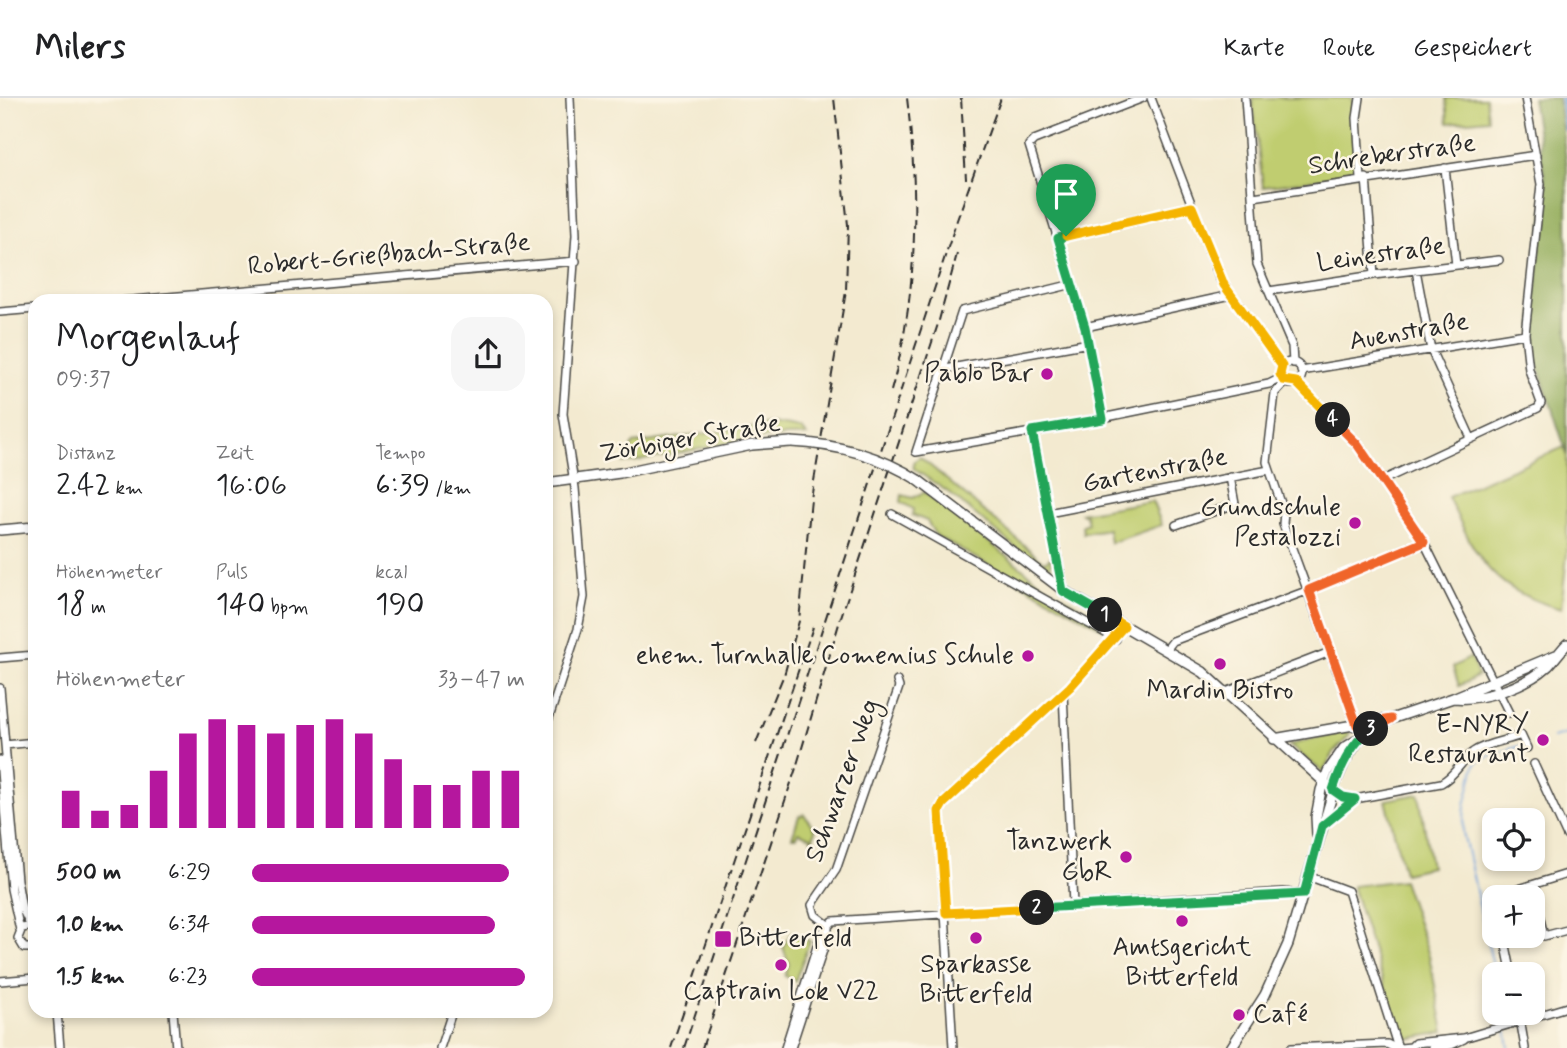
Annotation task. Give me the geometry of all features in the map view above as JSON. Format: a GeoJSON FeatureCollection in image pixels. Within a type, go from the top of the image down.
{"type":"FeatureCollection","features":[{"type":"Feature","properties":{"kind":"main road","name":"Zörbiger Straße"},"geometry":{"type":"LineString","coordinates":[[553,482],[739,447],[790,442],[851,450],[883,461],[918,480],[1063,591],[1203,672],[1333,790]]}},
{"type":"Feature","properties":{"kind":"main road"},"geometry":{"type":"LineString","coordinates":[[0,530],[28,528]]}},
{"type":"Feature","properties":{"kind":"main road"},"geometry":{"type":"LineString","coordinates":[[1274,739],[1391,719],[1495,687],[1556,655],[1567,644]]}},
{"type":"Feature","properties":{"kind":"main road"},"geometry":{"type":"LineString","coordinates":[[1317,837],[1316,817],[1323,783],[1337,755],[1362,735],[1391,719]]}},
{"type":"Feature","properties":{"kind":"main road"},"geometry":{"type":"LineString","coordinates":[[1231,1048],[1272,981],[1288,944],[1304,894],[1317,837],[1333,790],[1345,761],[1362,735]]}},
{"type":"Feature","properties":{"kind":"street"},"geometry":{"type":"LineString","coordinates":[[553,705],[582,612],[583,581],[574,480],[563,414],[576,261],[570,98]]}},
{"type":"Feature","properties":{"kind":"street"},"geometry":{"type":"LineString","coordinates":[[1103,419],[1085,327],[1029,148],[1034,140],[1143,98]]}},
{"type":"Feature","properties":{"kind":"street"},"geometry":{"type":"LineString","coordinates":[[1151,98],[1217,271],[1282,366],[1283,380],[1275,393],[1267,462],[1284,512],[1283,524],[1357,725]]}},
{"type":"Feature","properties":{"kind":"street"},"geometry":{"type":"LineString","coordinates":[[1245,98],[1257,264],[1292,346],[1293,363],[1301,371],[1296,382]]}},
{"type":"Feature","properties":{"kind":"street"},"geometry":{"type":"LineString","coordinates":[[1360,98],[1357,118],[1374,275]]}},
{"type":"Feature","properties":{"kind":"street"},"geometry":{"type":"LineString","coordinates":[[1383,480],[1538,408],[1541,403],[1530,370],[1525,334],[1541,187],[1525,98]]}},
{"type":"Feature","properties":{"kind":"street","name":"Schreberstraße"},"geometry":{"type":"LineString","coordinates":[[1253,197],[1536,155]]}},
{"type":"Feature","properties":{"kind":"street"},"geometry":{"type":"LineString","coordinates":[[1445,168],[1456,265]]}},
{"type":"Feature","properties":{"kind":"street"},"geometry":{"type":"LineString","coordinates":[[1058,238],[1192,207]]}},
{"type":"Feature","properties":{"kind":"street","name":"Leinestraße"},"geometry":{"type":"LineString","coordinates":[[1269,291],[1499,260]]}},
{"type":"Feature","properties":{"kind":"street","name":"Robert-Grießbach-Straße"},"geometry":{"type":"LineString","coordinates":[[201,294],[576,261]]}},
{"type":"Feature","properties":{"kind":"street"},"geometry":{"type":"LineString","coordinates":[[1416,270],[1431,350],[1471,438]]}},
{"type":"Feature","properties":{"kind":"street"},"geometry":{"type":"LineString","coordinates":[[1073,285],[967,309],[959,314],[916,452],[1103,419],[1283,380],[1296,382],[1357,444],[1424,542],[1509,713]]}},
{"type":"Feature","properties":{"kind":"street"},"geometry":{"type":"LineString","coordinates":[[1085,327],[1231,295]]}},
{"type":"Feature","properties":{"kind":"street"},"geometry":{"type":"LineString","coordinates":[[0,313],[28,310]]}},
{"type":"Feature","properties":{"kind":"street","name":"Auenstraße"},"geometry":{"type":"LineString","coordinates":[[1301,371],[1525,334]]}},
{"type":"Feature","properties":{"kind":"street"},"geometry":{"type":"LineString","coordinates":[[940,370],[1089,343]]}},
{"type":"Feature","properties":{"kind":"street"},"geometry":{"type":"LineString","coordinates":[[1282,366],[1293,363]]}},
{"type":"Feature","properties":{"kind":"street"},"geometry":{"type":"LineString","coordinates":[[1032,431],[1063,591]]}},
{"type":"Feature","properties":{"kind":"street","name":"Gartenstraße"},"geometry":{"type":"LineString","coordinates":[[1048,513],[1269,470]]}},
{"type":"Feature","properties":{"kind":"street"},"geometry":{"type":"LineString","coordinates":[[1175,525],[1235,504],[1230,477]]}},
{"type":"Feature","properties":{"kind":"street"},"geometry":{"type":"LineString","coordinates":[[892,514],[1116,639]]}},
{"type":"Feature","properties":{"kind":"street"},"geometry":{"type":"LineString","coordinates":[[1166,650],[1173,641],[1309,590],[1424,542]]}},
{"type":"Feature","properties":{"kind":"street"},"geometry":{"type":"LineString","coordinates":[[1046,579],[1060,566]]}},
{"type":"Feature","properties":{"kind":"street"},"geometry":{"type":"LineString","coordinates":[[953,1048],[939,811],[943,804],[1063,693],[1116,639],[1124,626]]}},
{"type":"Feature","properties":{"kind":"street"},"geometry":{"type":"LineString","coordinates":[[1226,692],[1330,652]]}},
{"type":"Feature","properties":{"kind":"street"},"geometry":{"type":"LineString","coordinates":[[0,658],[28,656]]}},
{"type":"Feature","properties":{"kind":"street","name":"Schwarzer Weg"},"geometry":{"type":"LineString","coordinates":[[828,925],[815,915],[812,905],[836,870],[899,687],[897,681]]}},
{"type":"Feature","properties":{"kind":"street"},"geometry":{"type":"LineString","coordinates":[[0,688],[18,892],[28,915]]}},
{"type":"Feature","properties":{"kind":"street"},"geometry":{"type":"LineString","coordinates":[[1063,693],[1073,905]]}},
{"type":"Feature","properties":{"kind":"street"},"geometry":{"type":"LineString","coordinates":[[1333,790],[1343,797],[1355,799],[1441,783],[1449,779],[1472,753],[1524,741]]}},
{"type":"Feature","properties":{"kind":"street"},"geometry":{"type":"LineString","coordinates":[[3,743],[28,742]]}},
{"type":"Feature","properties":{"kind":"street"},"geometry":{"type":"LineString","coordinates":[[0,760],[20,944],[28,947]]}},
{"type":"Feature","properties":{"kind":"street"},"geometry":{"type":"LineString","coordinates":[[1534,764],[1567,836]]}},
{"type":"Feature","properties":{"kind":"street"},"geometry":{"type":"LineString","coordinates":[[1322,826],[1355,799]]}},
{"type":"Feature","properties":{"kind":"street"},"geometry":{"type":"LineString","coordinates":[[1532,885],[1567,875]]}},
{"type":"Feature","properties":{"kind":"street"},"geometry":{"type":"LineString","coordinates":[[1308,876],[1348,891],[1398,1048]]}},
{"type":"Feature","properties":{"kind":"street"},"geometry":{"type":"LineString","coordinates":[[785,1048],[821,934],[828,925],[838,919],[1304,894]]}},
{"type":"Feature","properties":{"kind":"street"},"geometry":{"type":"LineString","coordinates":[[791,1048],[828,935],[828,925]]}},
{"type":"Feature","properties":{"kind":"street"},"geometry":{"type":"LineString","coordinates":[[20,930],[28,928]]}},
{"type":"Feature","properties":{"kind":"street"},"geometry":{"type":"LineString","coordinates":[[1545,936],[1567,930]]}},
{"type":"Feature","properties":{"kind":"street"},"geometry":{"type":"LineString","coordinates":[[0,981],[28,979]]}},
{"type":"Feature","properties":{"kind":"street"},"geometry":{"type":"LineString","coordinates":[[1545,1012],[1567,1007]]}},
{"type":"Feature","properties":{"kind":"street"},"geometry":{"type":"LineString","coordinates":[[58,1018],[60,1048]]}},
{"type":"Feature","properties":{"kind":"street"},"geometry":{"type":"LineString","coordinates":[[174,1018],[176,1048]]}},
{"type":"Feature","properties":{"kind":"street"},"geometry":{"type":"LineString","coordinates":[[440,1048],[450,1018]]}},
{"type":"Feature","properties":{"kind":"street"},"geometry":{"type":"LineString","coordinates":[[1291,1048],[1387,1044],[1398,1048],[1411,1047],[1415,1043],[1464,1038],[1512,1025]]}},
{"type":"Feature","properties":{"kind":"street"},"geometry":{"type":"LineString","coordinates":[[1521,1025],[1525,1048]]}},
{"type":"Feature","properties":{"kind":"street"},"geometry":{"type":"LineString","coordinates":[[1432,1048],[1455,1044],[1464,1038]]}},
{"type":"Feature","properties":{"kind":"green space"},"geometry":{"type":"Polygon","coordinates":[[[1252,98],[1352,98],[1357,174],[1263,187],[1252,98]]]}},
{"type":"Feature","properties":{"kind":"green space"},"geometry":{"type":"Polygon","coordinates":[[[1446,98],[1486,98],[1488,119],[1448,123],[1446,98]]]}},
{"type":"Feature","properties":{"kind":"green space"},"geometry":{"type":"Polygon","coordinates":[[[1532,98],[1558,98],[1567,166],[1567,454],[1531,345],[1546,187],[1532,98]]]}},
{"type":"Feature","properties":{"kind":"green space"},"geometry":{"type":"Polygon","coordinates":[[[771,424],[801,429],[807,436],[761,438],[624,463],[633,444],[771,424]]]}},
{"type":"Feature","properties":{"kind":"green space"},"geometry":{"type":"Polygon","coordinates":[[[1564,447],[1567,454],[1567,554],[1561,609],[1517,592],[1489,569],[1478,555],[1448,497],[1564,447]]]}},
{"type":"Feature","properties":{"kind":"green space"},"geometry":{"type":"Polygon","coordinates":[[[920,457],[1044,562],[1051,557],[1050,570],[1043,570],[948,492],[914,469],[913,462],[920,457]]]}},
{"type":"Feature","properties":{"kind":"green space"},"geometry":{"type":"Polygon","coordinates":[[[924,492],[1044,585],[1108,623],[1109,632],[936,536],[927,521],[912,515],[913,509],[901,502],[902,495],[913,498],[924,492]]]}},
{"type":"Feature","properties":{"kind":"green space"},"geometry":{"type":"Polygon","coordinates":[[[1152,501],[1162,525],[1110,543],[1108,529],[1083,533],[1082,525],[1088,523],[1086,515],[1081,513],[1152,501]]]}},
{"type":"Feature","properties":{"kind":"green space"},"geometry":{"type":"Polygon","coordinates":[[[1471,657],[1478,676],[1459,686],[1453,667],[1471,657]]]}},
{"type":"Feature","properties":{"kind":"green space"},"geometry":{"type":"Polygon","coordinates":[[[1348,731],[1350,735],[1334,752],[1323,772],[1289,745],[1348,731]]]}},
{"type":"Feature","properties":{"kind":"green space"},"geometry":{"type":"Polygon","coordinates":[[[1419,794],[1431,867],[1404,873],[1386,800],[1419,794]]]}},
{"type":"Feature","properties":{"kind":"green space"},"geometry":{"type":"Polygon","coordinates":[[[804,814],[815,830],[812,843],[811,837],[798,832],[796,837],[792,837],[799,816],[804,814]]]}},
{"type":"Feature","properties":{"kind":"green space"},"geometry":{"type":"Polygon","coordinates":[[[1403,880],[1429,955],[1444,1032],[1402,1040],[1352,886],[1403,880]]]}},
{"type":"Feature","properties":{"kind":"green space"},"geometry":{"type":"Polygon","coordinates":[[[791,933],[810,941],[795,981],[785,976],[789,964],[783,947],[791,933]]]}},
{"type":"Feature","properties":{"kind":"waterway"},"geometry":{"type":"LineString","coordinates":[[1563,98],[1567,128]]}},
{"type":"Feature","properties":{"kind":"waterway"},"geometry":{"type":"LineString","coordinates":[[1553,738],[1567,734]]}},
{"type":"Feature","properties":{"kind":"waterway"},"geometry":{"type":"LineString","coordinates":[[1492,962],[1463,832],[1465,805],[1475,765],[1481,758],[1524,745]]}},
{"type":"Feature","properties":{"kind":"waterway"},"geometry":{"type":"LineString","coordinates":[[1506,1028],[1509,1048]]}},
{"type":"Feature","properties":{"kind":"railway"},"geometry":{"type":"LineString","coordinates":[[756,743],[785,672],[799,621],[811,499],[846,291],[848,225],[834,98]]}},
{"type":"Feature","properties":{"kind":"railway"},"geometry":{"type":"LineString","coordinates":[[891,391],[907,318],[914,245],[913,172],[907,98]]}},
{"type":"Feature","properties":{"kind":"railway"},"geometry":{"type":"LineString","coordinates":[[961,98],[966,179]]}},
{"type":"Feature","properties":{"kind":"railway"},"geometry":{"type":"LineString","coordinates":[[684,1048],[957,220],[1001,98]]}},
{"type":"Feature","properties":{"kind":"railway"},"geometry":{"type":"LineString","coordinates":[[702,1048],[796,768],[841,617],[938,324],[957,254]]}},
{"type":"Feature","properties":{"kind":"railway"},"geometry":{"type":"LineString","coordinates":[[671,1048],[813,627]]}},
{"type":"Feature","properties":{"kind":"place","name":"Pablo Bar"},"geometry":{"type":"Point","coordinates":[1047,374]}},
{"type":"Feature","properties":{"kind":"place","name":"Grundschule Pestalozzi"},"geometry":{"type":"Point","coordinates":[1355,523]}},
{"type":"Feature","properties":{"kind":"place","name":"ehem. Turnhalle Comenius Schule"},"geometry":{"type":"Point","coordinates":[1028,656]}},
{"type":"Feature","properties":{"kind":"place","name":"Mardin Bistro"},"geometry":{"type":"Point","coordinates":[1220,664]}},
{"type":"Feature","properties":{"kind":"place","name":"E-NYRY Restaurant"},"geometry":{"type":"Point","coordinates":[1543,740]}},
{"type":"Feature","properties":{"kind":"place","name":"Tanzwerk GbR"},"geometry":{"type":"Point","coordinates":[1126,857]}},
{"type":"Feature","properties":{"kind":"place","name":"Amtsgericht Bitterfeld"},"geometry":{"type":"Point","coordinates":[1182,921]}},
{"type":"Feature","properties":{"kind":"place","name":"Sparkasse Bitterfeld"},"geometry":{"type":"Point","coordinates":[976,938]}},
{"type":"Feature","properties":{"kind":"place","name":"Bitterfeld"},"geometry":{"type":"Point","coordinates":[723,939]}},
{"type":"Feature","properties":{"kind":"place","name":"Captrain Lok V22"},"geometry":{"type":"Point","coordinates":[781,965]}},
{"type":"Feature","properties":{"kind":"place","name":"Café"},"geometry":{"type":"Point","coordinates":[1239,1015]}},
{"type":"Feature","properties":{"kind":"route"},"geometry":{"type":"LineString","coordinates":[[1192,207],[1220,278],[1282,366],[1280,376],[1290,384],[1296,382],[1357,444],[1424,542],[1309,590],[1357,725],[1391,719],[1362,735],[1342,767],[1333,790],[1343,797],[1355,799],[1322,826],[1304,894],[1283,892],[946,913],[939,811],[943,804],[1070,687],[1107,649],[1124,626],[1063,591],[1062,570],[1032,431],[1103,419],[1085,327],[1058,238],[1066,236],[1192,207]]}}]}
